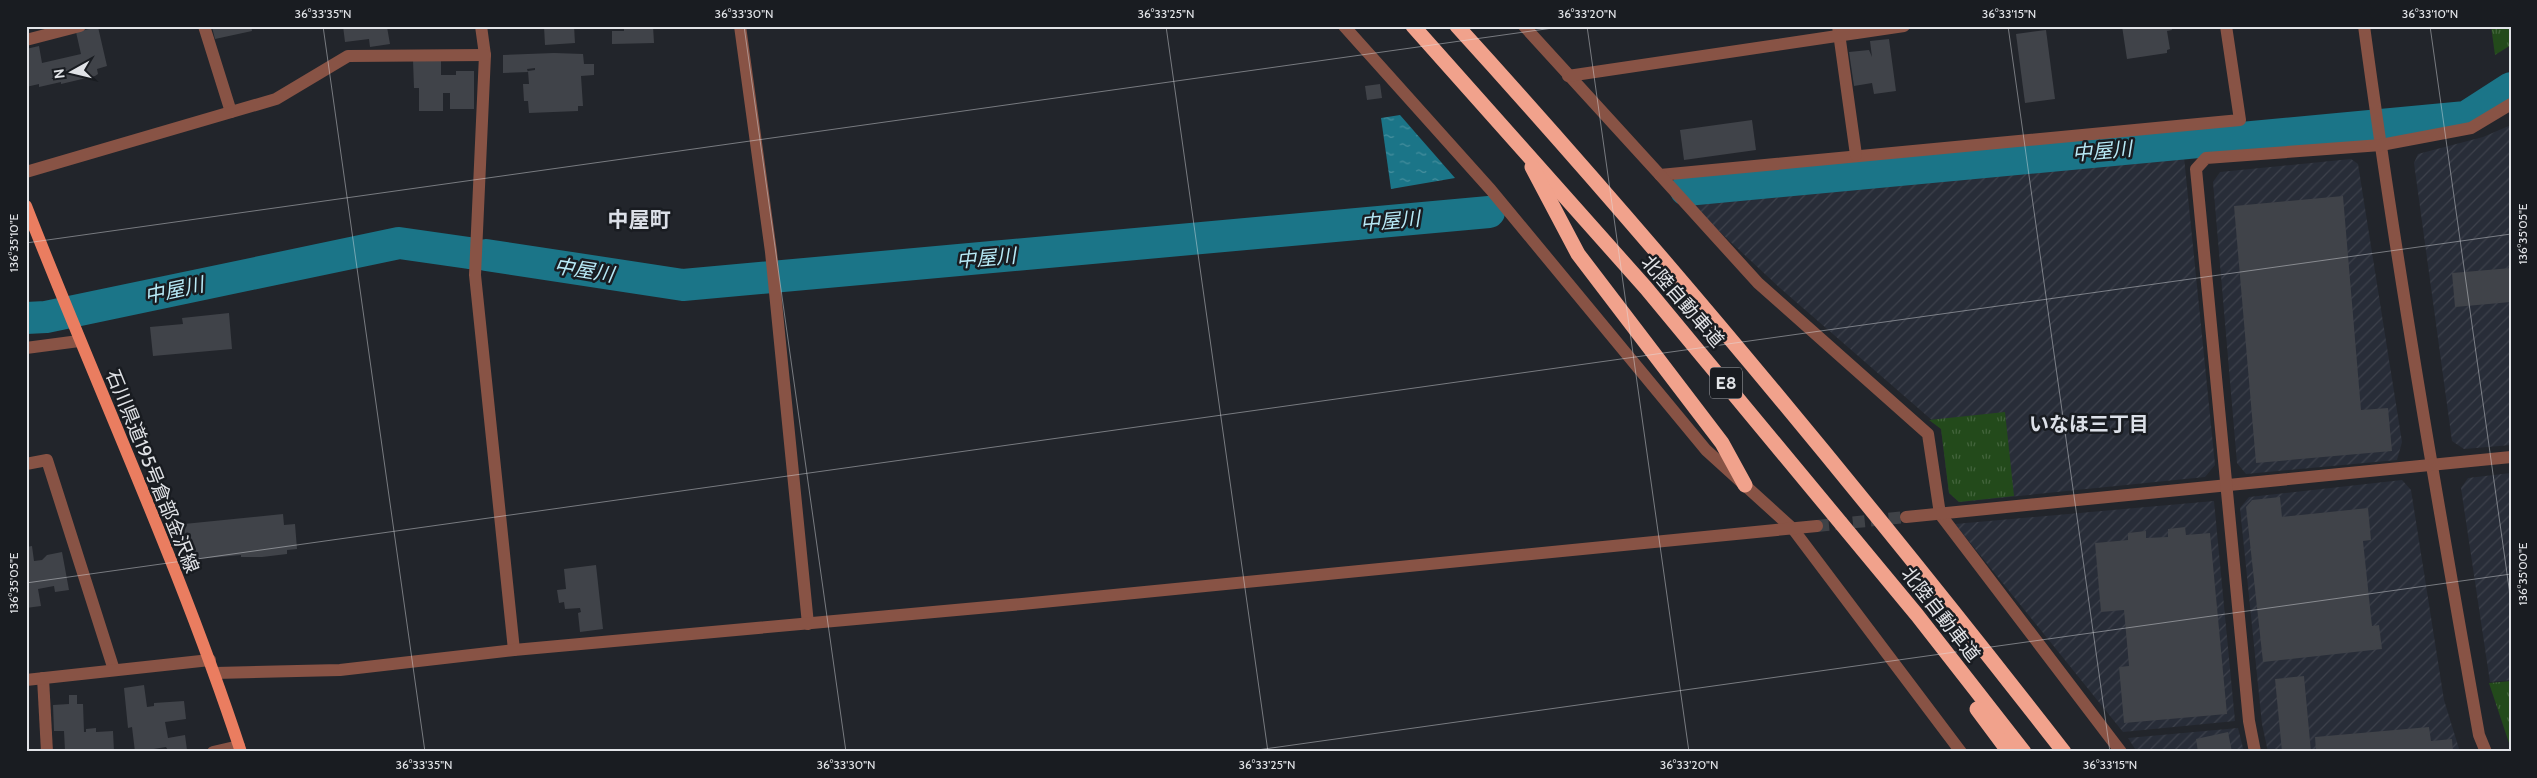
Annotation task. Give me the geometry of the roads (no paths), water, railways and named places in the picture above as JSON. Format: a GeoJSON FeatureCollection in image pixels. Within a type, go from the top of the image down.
{"type":"FeatureCollection","features":[{"type":"Feature","properties":{"kind":"highway","name":"北陸自動車道"},"geometry":{"type":"LineString","coordinates":[[1413,26],[1646,288],[1772,437],[1917,615],[2024,752]]}},
{"type":"Feature","properties":{"kind":"highway","name":"北陸自動車道"},"geometry":{"type":"LineString","coordinates":[[1457,26],[1664,262],[1796,417],[1957,615],[2064,752]]}},
{"type":"Feature","properties":{"kind":"highway"},"geometry":{"type":"LineString","coordinates":[[1518,142],[1578,254],[1722,444],[1745,485]]}},
{"type":"Feature","properties":{"kind":"highway"},"geometry":{"type":"LineString","coordinates":[[1772,437],[1817,504],[2009,752]]}},
{"type":"Feature","properties":{"kind":"main road","name":"石川県道195号倉部金沢線"},"geometry":{"type":"LineString","coordinates":[[26,206],[79,341],[210,660],[240,749]]}},
{"type":"Feature","properties":{"kind":"street"},"geometry":{"type":"LineString","coordinates":[[26,40],[80,26]]}},
{"type":"Feature","properties":{"kind":"street"},"geometry":{"type":"LineString","coordinates":[[204,26],[231,112]]}},
{"type":"Feature","properties":{"kind":"street"},"geometry":{"type":"LineString","coordinates":[[481,26],[485,55],[475,276],[514,650]]}},
{"type":"Feature","properties":{"kind":"street"},"geometry":{"type":"LineString","coordinates":[[740,26],[771,252],[808,624]]}},
{"type":"Feature","properties":{"kind":"street"},"geometry":{"type":"LineString","coordinates":[[1344,26],[1491,190],[1706,450],[1794,529],[1961,752]]}},
{"type":"Feature","properties":{"kind":"street"},"geometry":{"type":"LineString","coordinates":[[1524,26],[1758,283],[1928,434],[1940,514],[2121,752]]}},
{"type":"Feature","properties":{"kind":"street"},"geometry":{"type":"LineString","coordinates":[[1568,76],[1839,31],[1904,26]]}},
{"type":"Feature","properties":{"kind":"street"},"geometry":{"type":"LineString","coordinates":[[1660,175],[1856,154],[2240,120],[2226,26]]}},
{"type":"Feature","properties":{"kind":"street"},"geometry":{"type":"LineString","coordinates":[[2364,26],[2431,465],[2479,734],[2486,752]]}},
{"type":"Feature","properties":{"kind":"street"},"geometry":{"type":"LineString","coordinates":[[1839,31],[1856,154]]}},
{"type":"Feature","properties":{"kind":"street"},"geometry":{"type":"LineString","coordinates":[[26,172],[276,99],[348,56],[485,55]]}},
{"type":"Feature","properties":{"kind":"street"},"geometry":{"type":"LineString","coordinates":[[2255,752],[2249,721],[2196,169],[2206,158],[2470,128],[2511,104]]}},
{"type":"Feature","properties":{"kind":"street"},"geometry":{"type":"LineString","coordinates":[[26,348],[79,341]]}},
{"type":"Feature","properties":{"kind":"street"},"geometry":{"type":"LineString","coordinates":[[1906,517],[2511,457]]}},
{"type":"Feature","properties":{"kind":"street"},"geometry":{"type":"LineString","coordinates":[[26,464],[47,460],[114,670]]}},
{"type":"Feature","properties":{"kind":"street"},"geometry":{"type":"LineString","coordinates":[[215,673],[340,670],[514,650],[808,624],[1817,526]]}},
{"type":"Feature","properties":{"kind":"street"},"geometry":{"type":"LineString","coordinates":[[26,680],[210,660]]}},
{"type":"Feature","properties":{"kind":"street"},"geometry":{"type":"LineString","coordinates":[[43,678],[48,752]]}},
{"type":"Feature","properties":{"kind":"street"},"geometry":{"type":"LineString","coordinates":[[213,752],[240,749]]}},
{"type":"Feature","properties":{"kind":"water"},"geometry":{"type":"Polygon","coordinates":[[[1400,115],[1455,178],[1391,189],[1381,118],[1400,115]]]}},
{"type":"Feature","properties":{"kind":"waterway","name":"中屋川"},"geometry":{"type":"LineString","coordinates":[[1686,190],[2466,117],[2511,88]]}},
{"type":"Feature","properties":{"kind":"waterway","name":"中屋川"},"geometry":{"type":"LineString","coordinates":[[486,255],[683,285],[1489,212]]}},
{"type":"Feature","properties":{"kind":"waterway","name":"中屋川"},"geometry":{"type":"LineString","coordinates":[[26,318],[46,317],[399,243],[469,253]]}},
{"type":"Feature","properties":{"kind":"tunnel"},"geometry":{"type":"LineString","coordinates":[[1817,526],[1906,517]]}},
{"type":"Feature","properties":{"kind":"district","name":"中屋町"},"geometry":{"type":"Point","coordinates":[639,220]}},
{"type":"Feature","properties":{"kind":"district","name":"いなほ三丁目"},"geometry":{"type":"Point","coordinates":[2089,424]}}]}
